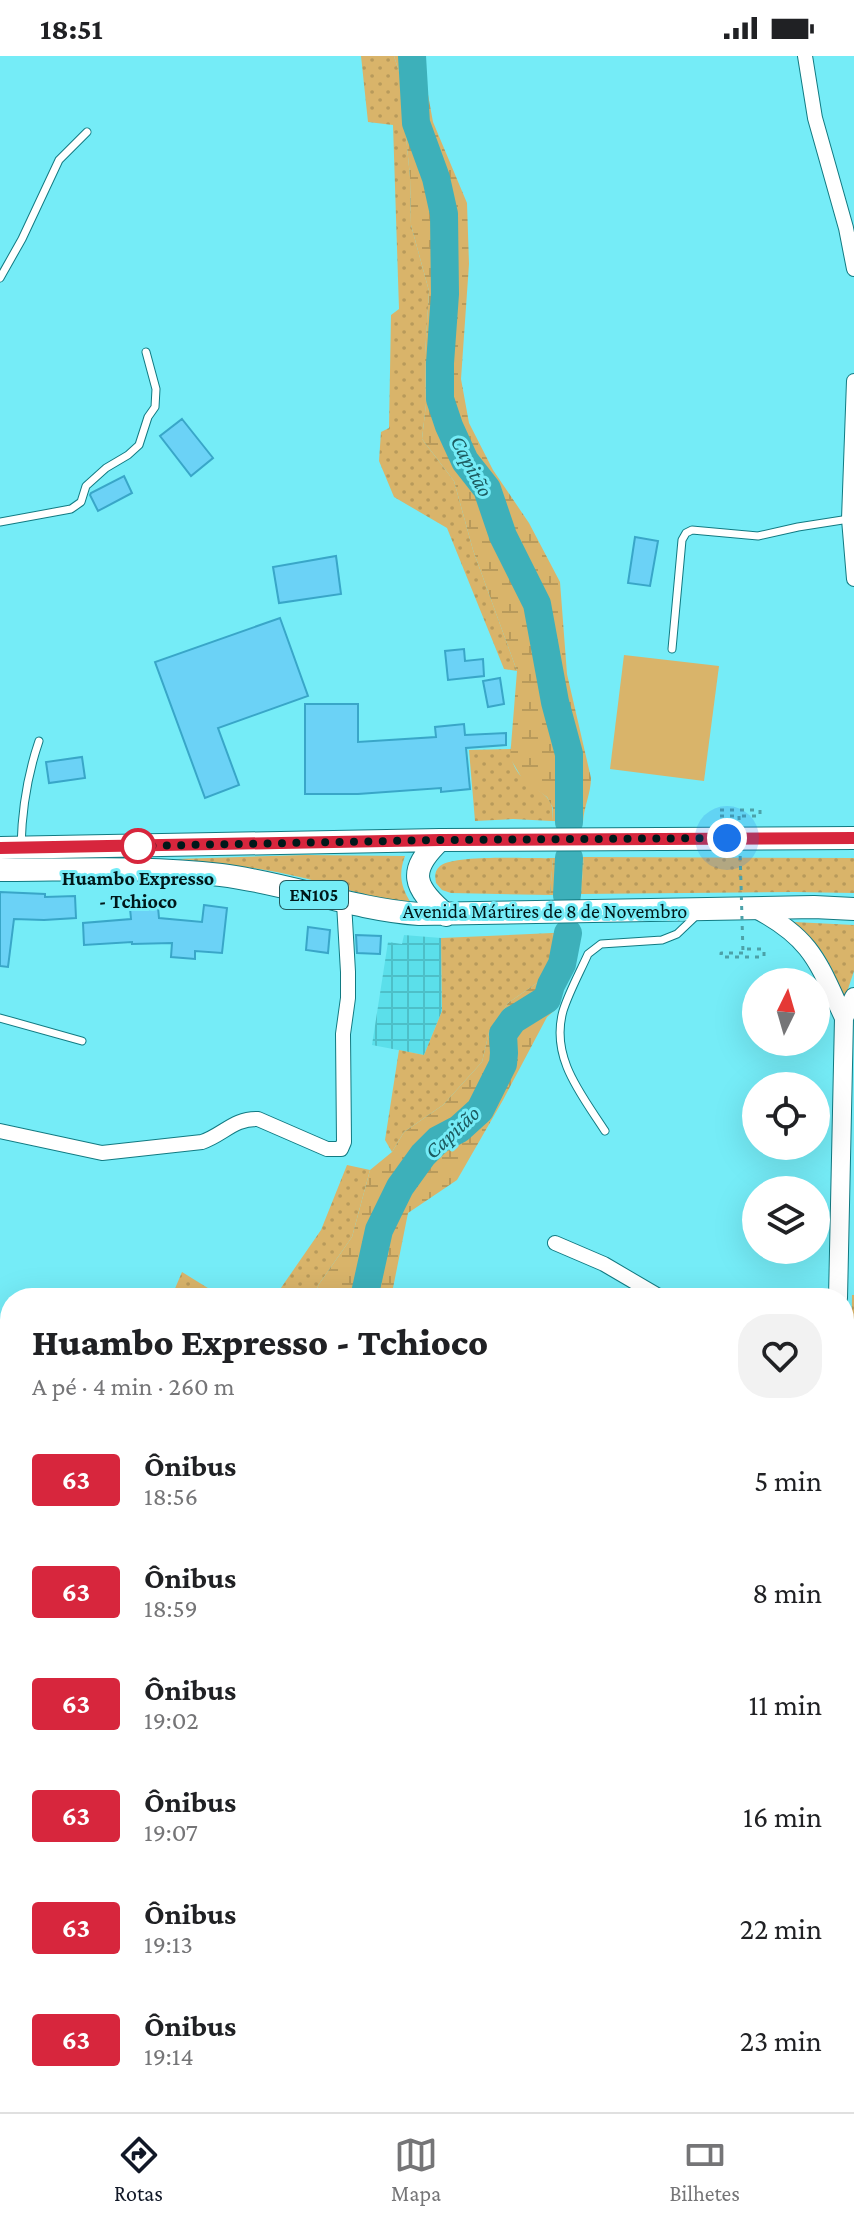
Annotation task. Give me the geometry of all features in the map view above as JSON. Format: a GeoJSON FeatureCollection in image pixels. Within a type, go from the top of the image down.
{"type":"FeatureCollection","features":[{"type":"Feature","properties":{"kind":"main road"},"geometry":{"type":"LineString","coordinates":[[11,848],[440,840],[854,838]]}},
{"type":"Feature","properties":{"kind":"main road"},"geometry":{"type":"LineString","coordinates":[[440,840],[419,865],[418,878],[424,894],[446,915]]}},
{"type":"Feature","properties":{"kind":"main road","name":"Avenida Mártires de 8 de Novembro"},"geometry":{"type":"LineString","coordinates":[[0,870],[102,868],[183,871],[263,882],[393,912],[446,915],[814,907],[854,909]]}},
{"type":"Feature","properties":{"kind":"street"},"geometry":{"type":"LineString","coordinates":[[805,56],[815,118],[846,228],[854,269]]}},
{"type":"Feature","properties":{"kind":"street"},"geometry":{"type":"LineString","coordinates":[[854,381],[849,519],[854,579]]}},
{"type":"Feature","properties":{"kind":"street"},"geometry":{"type":"LineString","coordinates":[[0,1131],[102,1153],[202,1142],[246,1118],[258,1119],[327,1149],[341,1149],[344,1142],[343,1034],[348,998],[344,903]]}},
{"type":"Feature","properties":{"kind":"street"},"geometry":{"type":"LineString","coordinates":[[754,908],[779,921],[803,942],[819,963],[844,1018]]}},
{"type":"Feature","properties":{"kind":"street"},"geometry":{"type":"LineString","coordinates":[[838,1288],[844,1018],[854,997]]}},
{"type":"Feature","properties":{"kind":"street"},"geometry":{"type":"LineString","coordinates":[[555,1243],[604,1264],[645,1288]]}},
{"type":"Feature","properties":{"kind":"lane"},"geometry":{"type":"LineString","coordinates":[[0,278],[59,160],[87,132]]}},
{"type":"Feature","properties":{"kind":"lane"},"geometry":{"type":"LineString","coordinates":[[0,522],[71,509],[81,502],[86,486],[139,445],[148,417],[155,407],[156,389],[146,352]]}},
{"type":"Feature","properties":{"kind":"lane"},"geometry":{"type":"LineString","coordinates":[[672,649],[682,540],[686,533],[692,530],[758,536],[849,519]]}},
{"type":"Feature","properties":{"kind":"lane"},"geometry":{"type":"LineString","coordinates":[[11,848],[22,820],[28,776],[39,741]]}},
{"type":"Feature","properties":{"kind":"lane"},"geometry":{"type":"LineString","coordinates":[[605,1131],[569,1076],[561,1030],[563,1012],[588,954],[601,944],[662,940],[677,934],[702,909]]}},
{"type":"Feature","properties":{"kind":"lane"},"geometry":{"type":"LineString","coordinates":[[0,1018],[82,1041]]}},
{"type":"Feature","properties":{"kind":"path"},"geometry":{"type":"LineString","coordinates":[[720,810],[760,810],[760,816],[736,816],[720,816],[720,810]]}},
{"type":"Feature","properties":{"kind":"path"},"geometry":{"type":"LineString","coordinates":[[736,816],[744,951]]}},
{"type":"Feature","properties":{"kind":"path"},"geometry":{"type":"LineString","coordinates":[[764,949],[764,957],[721,957],[721,953],[744,951],[764,949]]}},
{"type":"Feature","properties":{"kind":"shaded area"},"geometry":{"type":"Polygon","coordinates":[[[404,935],[441,938],[442,1011],[424,1055],[372,1045],[388,942],[402,944],[404,935]]]}},
{"type":"Feature","properties":{"kind":"green space"},"geometry":{"type":"Polygon","coordinates":[[[361,56],[394,56],[400,75],[410,177],[411,225],[429,291],[422,439],[454,481],[473,550],[517,671],[504,669],[447,528],[394,497],[379,461],[381,432],[389,428],[391,315],[399,309],[393,125],[368,122],[361,56]]]}},
{"type":"Feature","properties":{"kind":"green space"},"geometry":{"type":"Polygon","coordinates":[[[394,56],[421,56],[433,122],[467,203],[469,264],[461,379],[469,423],[493,470],[529,523],[560,582],[567,674],[591,778],[583,822],[552,821],[553,808],[547,797],[523,780],[510,758],[517,671],[473,550],[454,481],[422,439],[429,291],[411,225],[410,177],[400,75],[394,56]]]}},
{"type":"Feature","properties":{"kind":"green space"},"geometry":{"type":"Polygon","coordinates":[[[624,655],[719,666],[704,781],[610,769],[624,655]]]}},
{"type":"Feature","properties":{"kind":"green space"},"geometry":{"type":"Polygon","coordinates":[[[511,749],[516,770],[549,800],[552,821],[475,821],[469,750],[511,749]]]}},
{"type":"Feature","properties":{"kind":"green space"},"geometry":{"type":"Polygon","coordinates":[[[405,856],[402,881],[411,903],[272,871],[176,859],[405,856]]]}},
{"type":"Feature","properties":{"kind":"green space"},"geometry":{"type":"Polygon","coordinates":[[[584,857],[854,858],[854,893],[581,894],[584,857]]]}},
{"type":"Feature","properties":{"kind":"green space"},"geometry":{"type":"Polygon","coordinates":[[[584,857],[581,894],[550,895],[553,858],[584,857]]]}},
{"type":"Feature","properties":{"kind":"green space"},"geometry":{"type":"Polygon","coordinates":[[[477,858],[553,858],[550,895],[451,893],[442,890],[436,883],[437,870],[449,862],[477,858]]]}},
{"type":"Feature","properties":{"kind":"green space"},"geometry":{"type":"Polygon","coordinates":[[[794,922],[854,925],[854,971],[844,1001],[825,957],[794,922]]]}},
{"type":"Feature","properties":{"kind":"green space"},"geometry":{"type":"Polygon","coordinates":[[[552,933],[554,955],[545,972],[537,983],[508,1003],[489,1032],[482,1062],[443,1105],[404,1132],[392,1152],[385,1140],[399,1050],[424,1055],[442,1011],[441,938],[552,933]]]}},
{"type":"Feature","properties":{"kind":"green space"},"geometry":{"type":"Polygon","coordinates":[[[552,933],[580,933],[555,1010],[547,1017],[457,1180],[408,1213],[393,1288],[317,1288],[352,1237],[370,1170],[392,1152],[404,1132],[443,1105],[482,1062],[489,1032],[508,1003],[537,983],[554,954],[552,933]]]}},
{"type":"Feature","properties":{"kind":"green space"},"geometry":{"type":"Polygon","coordinates":[[[347,1165],[370,1170],[352,1237],[317,1288],[281,1288],[321,1230],[347,1165]]]}},
{"type":"Feature","properties":{"kind":"green space"},"geometry":{"type":"Polygon","coordinates":[[[182,1272],[208,1288],[175,1288],[182,1272]]]}},
{"type":"Feature","properties":{"kind":"building"},"geometry":{"type":"Polygon","coordinates":[[[182,419],[213,458],[191,476],[160,436],[182,419]]]}},
{"type":"Feature","properties":{"kind":"building"},"geometry":{"type":"Polygon","coordinates":[[[124,476],[132,493],[98,511],[91,493],[124,476]]]}},
{"type":"Feature","properties":{"kind":"building"},"geometry":{"type":"Polygon","coordinates":[[[635,537],[658,541],[650,586],[628,583],[635,537]]]}},
{"type":"Feature","properties":{"kind":"building"},"geometry":{"type":"Polygon","coordinates":[[[336,556],[341,594],[279,603],[273,567],[336,556]]]}},
{"type":"Feature","properties":{"kind":"building"},"geometry":{"type":"Polygon","coordinates":[[[280,618],[308,696],[218,728],[239,785],[205,798],[155,662],[280,618]]]}},
{"type":"Feature","properties":{"kind":"building"},"geometry":{"type":"Polygon","coordinates":[[[464,649],[465,661],[483,659],[484,676],[448,680],[445,651],[464,649]]]}},
{"type":"Feature","properties":{"kind":"building"},"geometry":{"type":"Polygon","coordinates":[[[500,678],[504,704],[488,707],[483,681],[500,678]]]}},
{"type":"Feature","properties":{"kind":"building"},"geometry":{"type":"Polygon","coordinates":[[[305,704],[358,704],[358,742],[436,737],[435,727],[464,724],[465,735],[506,733],[506,745],[466,748],[470,789],[305,794],[305,704]]]}},
{"type":"Feature","properties":{"kind":"building"},"geometry":{"type":"Polygon","coordinates":[[[82,757],[85,778],[49,783],[46,762],[82,757]]]}},
{"type":"Feature","properties":{"kind":"building"},"geometry":{"type":"Polygon","coordinates":[[[0,892],[45,894],[45,897],[75,896],[76,918],[14,919],[8,967],[0,966],[0,892]]]}},
{"type":"Feature","properties":{"kind":"building"},"geometry":{"type":"Polygon","coordinates":[[[204,905],[227,908],[222,953],[195,951],[195,959],[171,957],[172,943],[84,945],[83,923],[131,919],[130,908],[158,907],[159,918],[202,922],[204,905]]]}},
{"type":"Feature","properties":{"kind":"building"},"geometry":{"type":"Polygon","coordinates":[[[308,927],[330,930],[328,953],[306,950],[308,927]]]}},
{"type":"Feature","properties":{"kind":"building"},"geometry":{"type":"Polygon","coordinates":[[[356,935],[381,936],[380,954],[357,953],[356,935]]]}},
{"type":"Feature","properties":{"kind":"waterway","name":"Capitão"},"geometry":{"type":"LineString","coordinates":[[412,56],[416,123],[436,178],[444,214],[445,294],[440,399],[465,461],[487,489],[503,536],[537,604],[555,702],[569,754],[569,822]]}},
{"type":"Feature","properties":{"kind":"waterway","name":"Capitão"},"geometry":{"type":"LineString","coordinates":[[567,895],[569,858]]}},
{"type":"Feature","properties":{"kind":"waterway","name":"Capitão"},"geometry":{"type":"LineString","coordinates":[[366,1288],[379,1230],[400,1187],[438,1140],[459,1129],[480,1110],[503,1064],[503,1034],[513,1020],[547,999],[562,964],[568,933]]}},
{"type":"Feature","properties":{"kind":"bus line","name":"63"},"geometry":{"type":"LineString","coordinates":[[0,848],[440,840],[854,838]]}},
{"type":"Feature","properties":{"kind":"place","name":"Huambo Expresso - Tchioco"},"geometry":{"type":"Point","coordinates":[138,846]}},
{"type":"Feature","properties":{"kind":"route"},"geometry":{"type":"LineString","coordinates":[[138,846],[727,838]]}}]}
